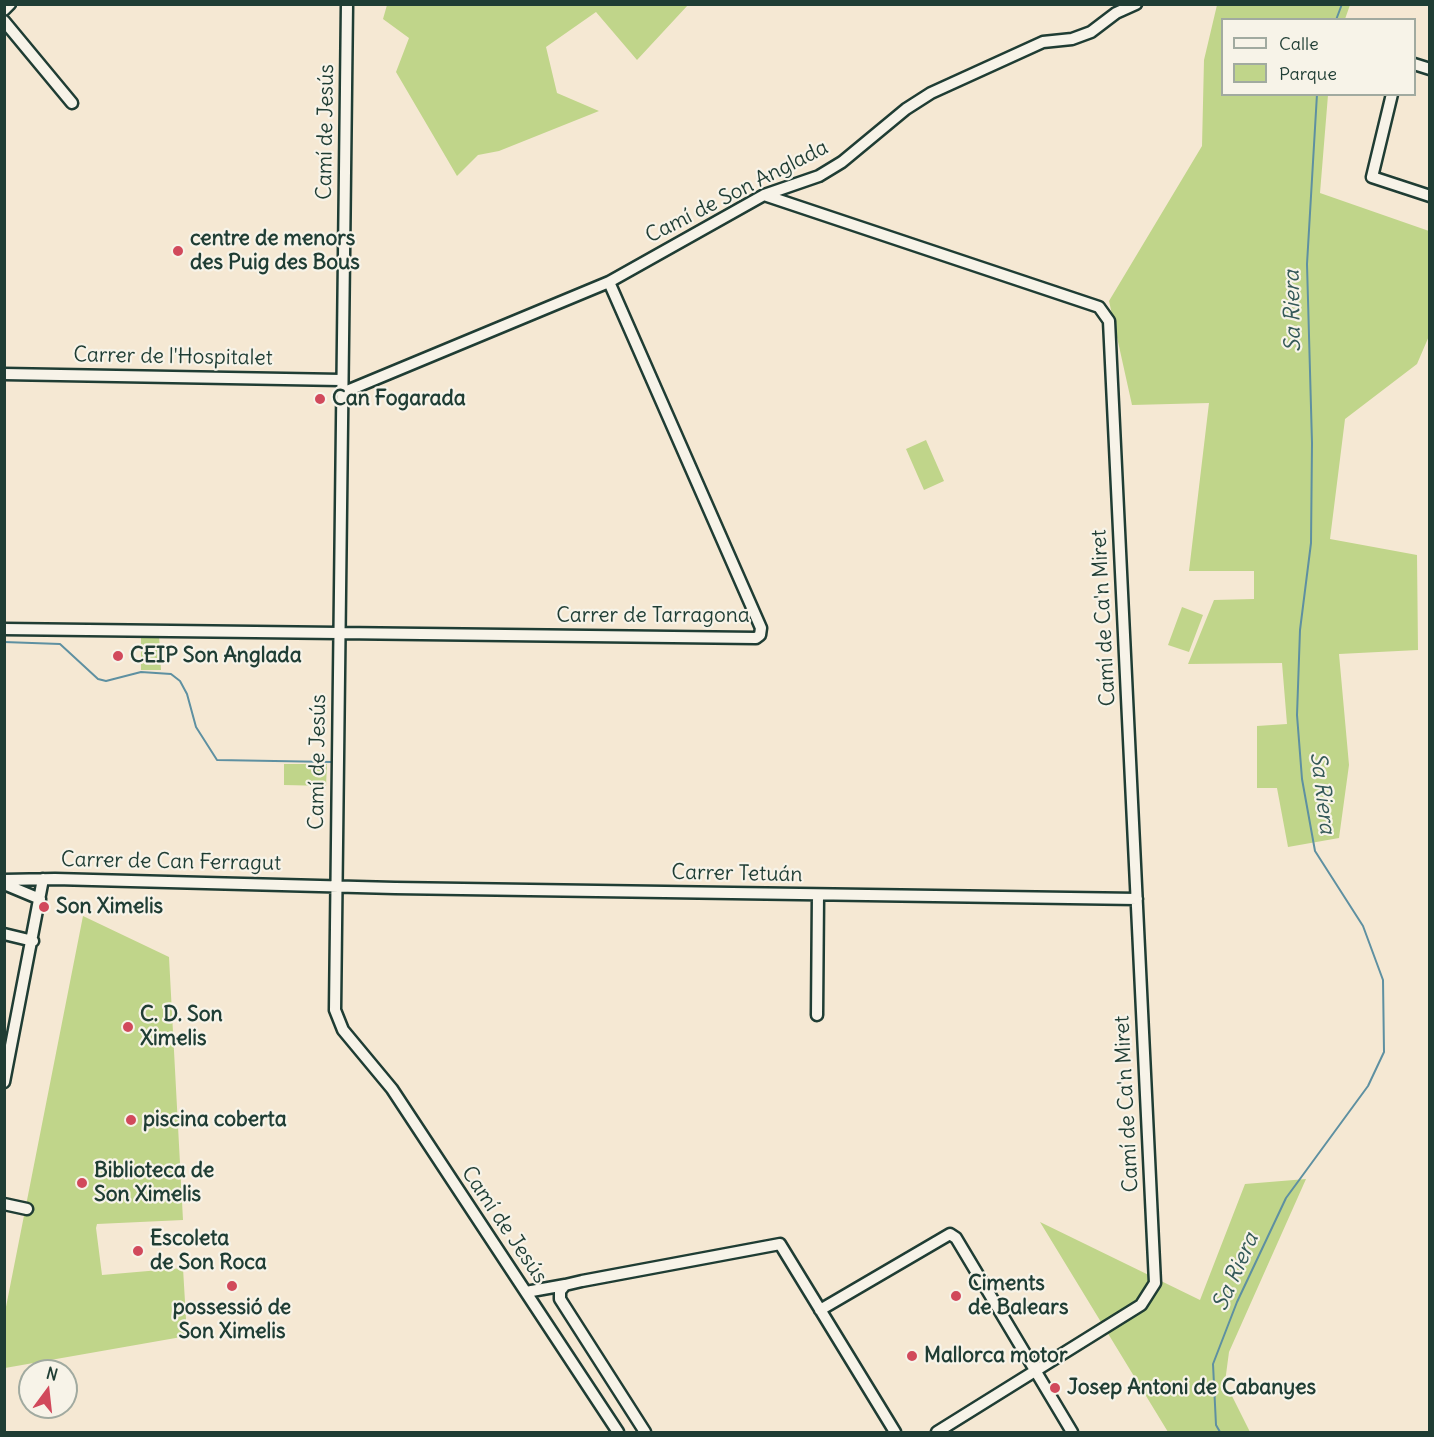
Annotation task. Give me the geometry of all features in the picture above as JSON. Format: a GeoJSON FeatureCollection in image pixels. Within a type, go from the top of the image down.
{"type":"FeatureCollection","features":[{"type":"Feature","properties":{"kind":"street"},"geometry":{"type":"LineString","coordinates":[[4,10],[10,4]]}},
{"type":"Feature","properties":{"kind":"street","name":"Camí de Jesús"},"geometry":{"type":"LineString","coordinates":[[347,4],[335,1010],[337,1020],[392,1089],[618,1432]]}},
{"type":"Feature","properties":{"kind":"street","name":"Camí de Son Anglada"},"geometry":{"type":"LineString","coordinates":[[342,393],[609,282],[764,195],[819,176],[842,162],[906,108],[931,93],[1043,42],[1072,39],[1091,32],[1116,13],[1136,4]]}},
{"type":"Feature","properties":{"kind":"street"},"geometry":{"type":"LineString","coordinates":[[4,21],[72,103]]}},
{"type":"Feature","properties":{"kind":"street"},"geometry":{"type":"LineString","coordinates":[[1392,96],[1372,177],[1430,196]]}},
{"type":"Feature","properties":{"kind":"street","name":"Camí de Ca'n Miret"},"geometry":{"type":"LineString","coordinates":[[764,195],[1099,307],[1109,321],[1155,1283],[1141,1305],[1035,1372]]}},
{"type":"Feature","properties":{"kind":"street","name":"Carrer de Tarragona"},"geometry":{"type":"LineString","coordinates":[[339,633],[756,638],[760,635],[761,628],[609,282]]}},
{"type":"Feature","properties":{"kind":"street","name":"Carrer de l'Hospitalet"},"geometry":{"type":"LineString","coordinates":[[4,374],[341,380]]}},
{"type":"Feature","properties":{"kind":"street"},"geometry":{"type":"LineString","coordinates":[[4,629],[339,633]]}},
{"type":"Feature","properties":{"kind":"street"},"geometry":{"type":"LineString","coordinates":[[4,1082],[33,941],[43,879]]}},
{"type":"Feature","properties":{"kind":"street","name":"Carrer de Can Ferragut"},"geometry":{"type":"LineString","coordinates":[[4,882],[43,879],[336,886]]}},
{"type":"Feature","properties":{"kind":"street"},"geometry":{"type":"LineString","coordinates":[[4,882],[40,899]]}},
{"type":"Feature","properties":{"kind":"street","name":"Carrer Tetuán"},"geometry":{"type":"LineString","coordinates":[[336,886],[1137,900]]}},
{"type":"Feature","properties":{"kind":"street"},"geometry":{"type":"LineString","coordinates":[[817,1015],[818,895]]}},
{"type":"Feature","properties":{"kind":"street"},"geometry":{"type":"LineString","coordinates":[[4,934],[33,941]]}},
{"type":"Feature","properties":{"kind":"street"},"geometry":{"type":"LineString","coordinates":[[4,1204],[27,1209]]}},
{"type":"Feature","properties":{"kind":"street"},"geometry":{"type":"LineString","coordinates":[[820,1310],[950,1234],[956,1238],[1072,1432]]}},
{"type":"Feature","properties":{"kind":"street"},"geometry":{"type":"LineString","coordinates":[[526,1292],[563,1288],[780,1244],[895,1432]]}},
{"type":"Feature","properties":{"kind":"street","name":"Camí de Jesús"},"geometry":{"type":"LineString","coordinates":[[563,1288],[560,1299],[645,1432]]}},
{"type":"Feature","properties":{"kind":"street"},"geometry":{"type":"LineString","coordinates":[[937,1432],[1035,1372]]}},
{"type":"Feature","properties":{"kind":"green space"},"geometry":{"type":"Polygon","coordinates":[[[387,4],[688,5],[637,60],[596,12],[546,47],[557,93],[599,111],[499,151],[478,155],[457,176],[396,72],[409,38],[383,19],[387,4]]]}},
{"type":"Feature","properties":{"kind":"green space"},"geometry":{"type":"Polygon","coordinates":[[[1217,5],[1350,5],[1345,18],[1221,18],[1221,96],[1328,96],[1320,193],[1429,231],[1429,336],[1417,364],[1345,419],[1330,539],[1417,555],[1418,650],[1339,654],[1349,765],[1339,838],[1288,847],[1277,788],[1257,788],[1257,726],[1287,724],[1282,663],[1188,664],[1214,600],[1254,599],[1254,571],[1189,571],[1209,403],[1132,405],[1109,301],[1202,146],[1204,60],[1217,5]]]}},
{"type":"Feature","properties":{"kind":"green space"},"geometry":{"type":"Polygon","coordinates":[[[926,440],[944,481],[924,490],[906,449],[926,440]]]}},
{"type":"Feature","properties":{"kind":"green space"},"geometry":{"type":"Polygon","coordinates":[[[1182,607],[1203,615],[1189,652],[1168,645],[1182,607]]]}},
{"type":"Feature","properties":{"kind":"green space"},"geometry":{"type":"Polygon","coordinates":[[[141,635],[159,635],[161,670],[141,670],[141,635]]]}},
{"type":"Feature","properties":{"kind":"green space"},"geometry":{"type":"Polygon","coordinates":[[[284,764],[327,764],[326,786],[284,785],[284,764]]]}},
{"type":"Feature","properties":{"kind":"green space"},"geometry":{"type":"Polygon","coordinates":[[[83,916],[169,957],[183,1220],[97,1224],[96,1228],[102,1275],[183,1268],[187,1336],[56,1359],[18,1359],[18,1366],[5,1368],[5,1312],[83,916]]]}},
{"type":"Feature","properties":{"kind":"green space"},"geometry":{"type":"Polygon","coordinates":[[[1306,1179],[1229,1352],[1225,1382],[1250,1432],[1168,1432],[1040,1222],[1200,1300],[1245,1184],[1306,1179]]]}},
{"type":"Feature","properties":{"kind":"waterway","name":"Sa Riera"},"geometry":{"type":"LineString","coordinates":[[1337,18],[1342,4]]}},
{"type":"Feature","properties":{"kind":"waterway","name":"Sa Riera"},"geometry":{"type":"LineString","coordinates":[[1220,1432],[1216,1425],[1213,1364],[1237,1302],[1286,1198],[1368,1086],[1384,1052],[1383,980],[1363,926],[1315,851],[1302,779],[1297,715],[1300,630],[1311,543],[1312,443],[1307,264],[1317,96]]}},
{"type":"Feature","properties":{"kind":"waterway"},"geometry":{"type":"LineString","coordinates":[[4,642],[60,644],[98,679],[106,681],[141,672],[171,674],[180,681],[187,694],[196,727],[217,760],[332,762]]}},
{"type":"Feature","properties":{"kind":"place","name":"centre de menors des Puig des Bous"},"geometry":{"type":"Point","coordinates":[178,251]}},
{"type":"Feature","properties":{"kind":"place","name":"Can Fogarada"},"geometry":{"type":"Point","coordinates":[320,399]}},
{"type":"Feature","properties":{"kind":"place","name":"CEIP Son Anglada"},"geometry":{"type":"Point","coordinates":[118,656]}},
{"type":"Feature","properties":{"kind":"place","name":"Son Ximelis"},"geometry":{"type":"Point","coordinates":[44,907]}},
{"type":"Feature","properties":{"kind":"place","name":"C. D. Son Ximelis"},"geometry":{"type":"Point","coordinates":[128,1027]}},
{"type":"Feature","properties":{"kind":"place","name":"piscina coberta"},"geometry":{"type":"Point","coordinates":[131,1120]}},
{"type":"Feature","properties":{"kind":"place","name":"Biblioteca de Son Ximelis"},"geometry":{"type":"Point","coordinates":[82,1183]}},
{"type":"Feature","properties":{"kind":"place","name":"Escoleta de Son Roca"},"geometry":{"type":"Point","coordinates":[138,1251]}},
{"type":"Feature","properties":{"kind":"place","name":"possessió de Son Ximelis"},"geometry":{"type":"Point","coordinates":[232,1286]}},
{"type":"Feature","properties":{"kind":"place","name":"Ciments de Balears"},"geometry":{"type":"Point","coordinates":[956,1296]}},
{"type":"Feature","properties":{"kind":"place","name":"Mallorca motor"},"geometry":{"type":"Point","coordinates":[912,1356]}},
{"type":"Feature","properties":{"kind":"place","name":"Josep Antoni de Cabanyes"},"geometry":{"type":"Point","coordinates":[1055,1388]}}]}
